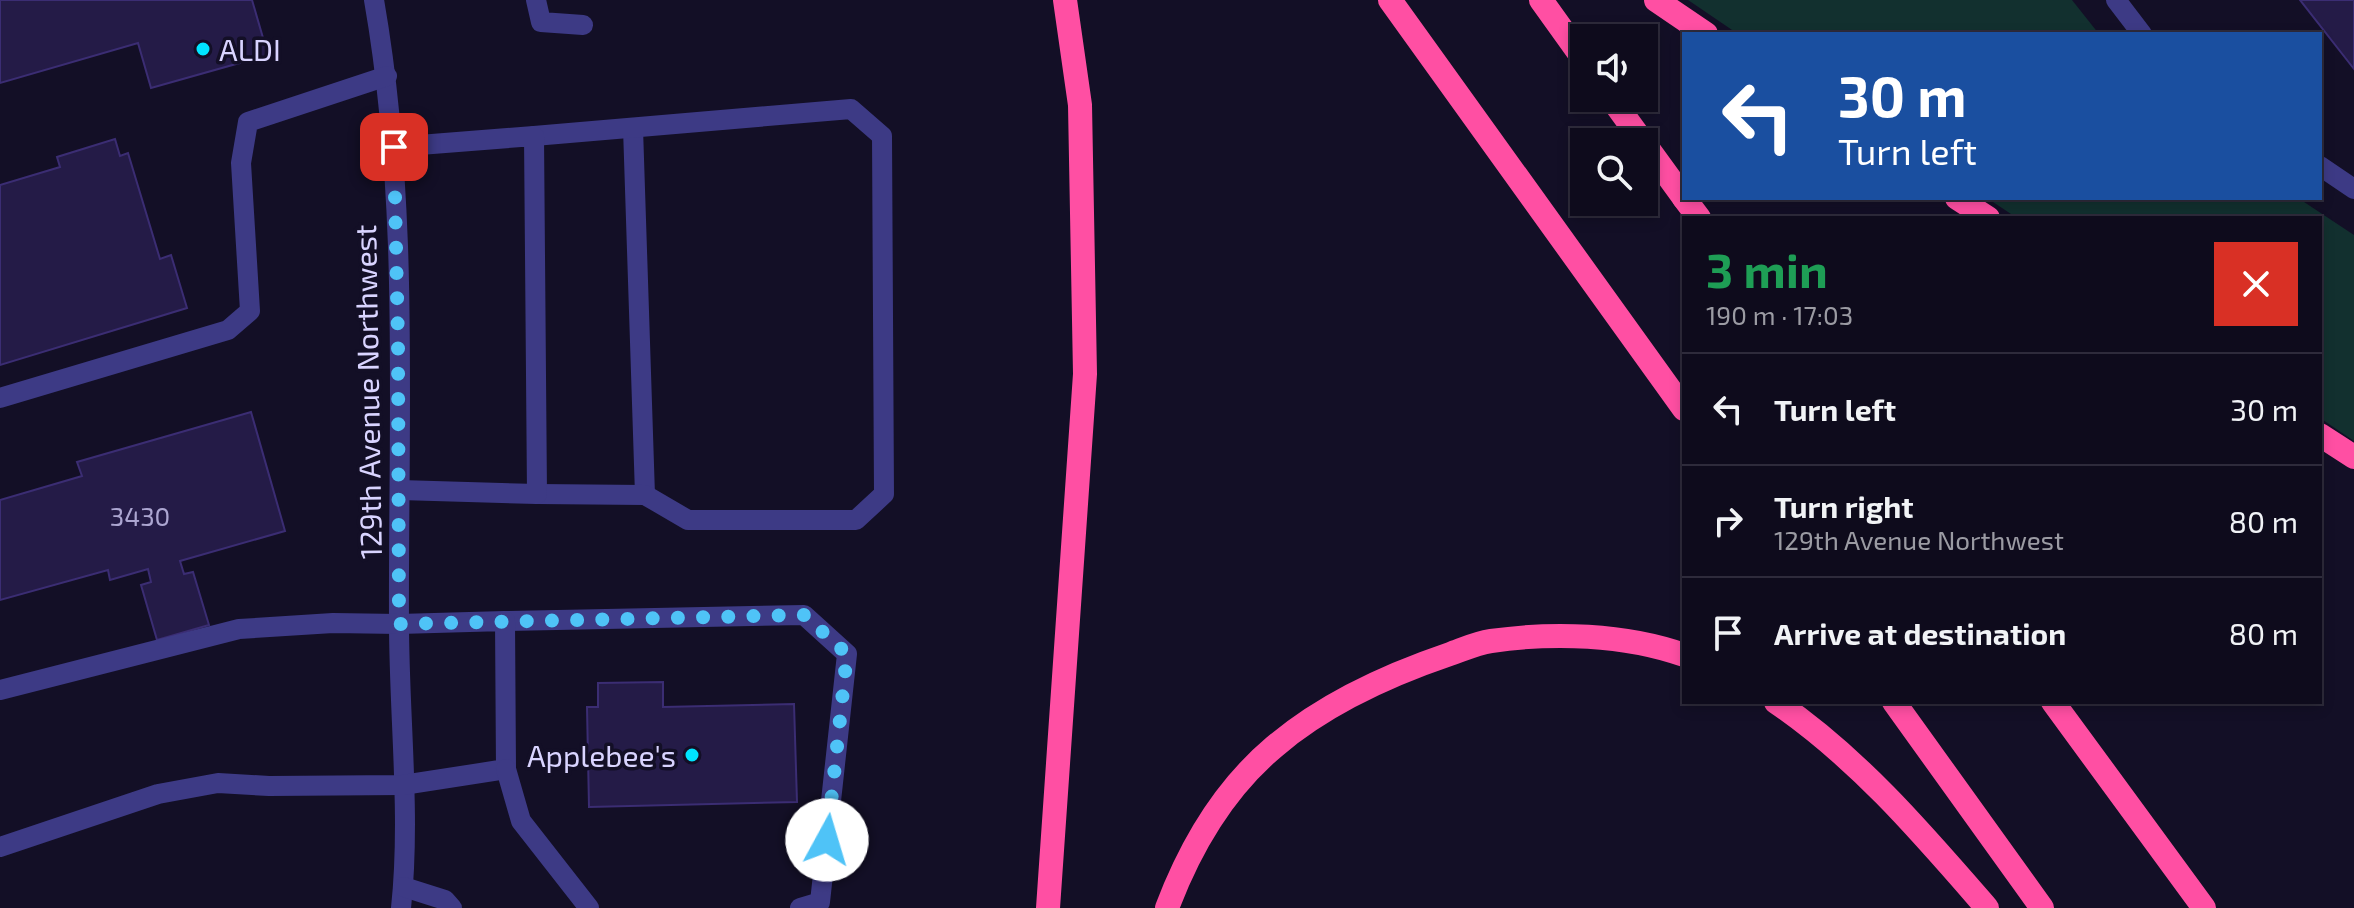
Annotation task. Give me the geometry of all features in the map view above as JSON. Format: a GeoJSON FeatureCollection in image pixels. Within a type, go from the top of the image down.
{"type":"FeatureCollection","features":[{"type":"Feature","properties":{"kind":"highway"},"geometry":{"type":"LineString","coordinates":[[1048,908],[1085,374],[1080,105],[1065,0]]}},
{"type":"Feature","properties":{"kind":"highway"},"geometry":{"type":"LineString","coordinates":[[1390,0],[1682,406]]}},
{"type":"Feature","properties":{"kind":"highway"},"geometry":{"type":"LineString","coordinates":[[1541,0],[1570,40]]}},
{"type":"Feature","properties":{"kind":"highway"},"geometry":{"type":"LineString","coordinates":[[1656,0],[1703,32]]}},
{"type":"Feature","properties":{"kind":"highway"},"geometry":{"type":"LineString","coordinates":[[1658,162],[1682,195]]}},
{"type":"Feature","properties":{"kind":"highway"},"geometry":{"type":"LineString","coordinates":[[1960,200],[1985,216]]}},
{"type":"Feature","properties":{"kind":"highway"},"geometry":{"type":"LineString","coordinates":[[2322,436],[2354,457]]}},
{"type":"Feature","properties":{"kind":"highway"},"geometry":{"type":"LineString","coordinates":[[1167,908],[1183,867],[1208,822],[1237,784],[1274,747],[1330,708],[1407,668],[1488,642],[1550,635],[1612,640],[1682,655]]}},
{"type":"Feature","properties":{"kind":"highway"},"geometry":{"type":"LineString","coordinates":[[1779,704],[1856,765],[1909,818],[1987,908]]}},
{"type":"Feature","properties":{"kind":"highway"},"geometry":{"type":"LineString","coordinates":[[1895,704],[2042,908]]}},
{"type":"Feature","properties":{"kind":"highway"},"geometry":{"type":"LineString","coordinates":[[2054,704],[2204,908]]}},
{"type":"Feature","properties":{"kind":"street","name":"129th Avenue Northwest"},"geometry":{"type":"LineString","coordinates":[[374,0],[387,76],[394,147],[404,887],[401,908]]}},
{"type":"Feature","properties":{"kind":"street"},"geometry":{"type":"LineString","coordinates":[[536,0],[541,22],[583,25]]}},
{"type":"Feature","properties":{"kind":"street"},"geometry":{"type":"LineString","coordinates":[[2116,0],[2140,32]]}},
{"type":"Feature","properties":{"kind":"street"},"geometry":{"type":"LineString","coordinates":[[0,398],[228,330],[250,311],[241,163],[248,122],[387,76]]}},
{"type":"Feature","properties":{"kind":"street"},"geometry":{"type":"LineString","coordinates":[[394,147],[851,109],[882,136],[884,494],[856,520],[688,520],[645,495],[400,490]]}},
{"type":"Feature","properties":{"kind":"street"},"geometry":{"type":"LineString","coordinates":[[633,128],[645,495]]}},
{"type":"Feature","properties":{"kind":"street"},"geometry":{"type":"LineString","coordinates":[[534,136],[537,494]]}},
{"type":"Feature","properties":{"kind":"street"},"geometry":{"type":"LineString","coordinates":[[2322,167],[2354,189]]}},
{"type":"Feature","properties":{"kind":"street"},"geometry":{"type":"LineString","coordinates":[[0,690],[239,629],[333,623],[804,615],[847,654],[820,902],[800,908]]}},
{"type":"Feature","properties":{"kind":"street"},"geometry":{"type":"LineString","coordinates":[[505,621],[506,769],[521,821],[589,908]]}},
{"type":"Feature","properties":{"kind":"street"},"geometry":{"type":"LineString","coordinates":[[0,847],[158,794],[218,783],[269,786],[403,785],[506,769]]}},
{"type":"Feature","properties":{"kind":"street"},"geometry":{"type":"LineString","coordinates":[[404,887],[445,900],[452,908]]}},
{"type":"Feature","properties":{"kind":"green space"},"geometry":{"type":"Polygon","coordinates":[[[1688,0],[2072,0],[2097,32],[1735,32],[1688,0]]]}},
{"type":"Feature","properties":{"kind":"green space"},"geometry":{"type":"Polygon","coordinates":[[[1990,200],[2301,200],[2354,235],[2354,441],[2322,419],[2322,216],[2014,216],[1990,200]]]}},
{"type":"Feature","properties":{"kind":"building","name":"ALDI"},"geometry":{"type":"Polygon","coordinates":[[[0,0],[252,0],[268,55],[151,88],[138,43],[0,83],[0,0]]]}},
{"type":"Feature","properties":{"kind":"building"},"geometry":{"type":"Polygon","coordinates":[[[2300,0],[2354,0],[2354,69],[2300,0]]]}},
{"type":"Feature","properties":{"kind":"building"},"geometry":{"type":"Polygon","coordinates":[[[115,139],[120,156],[128,153],[160,259],[171,255],[187,308],[0,365],[0,185],[60,167],[57,157],[115,139]]]}},
{"type":"Feature","properties":{"kind":"building"},"geometry":{"type":"Polygon","coordinates":[[[251,412],[285,531],[180,561],[184,574],[193,572],[209,625],[157,640],[141,585],[151,582],[148,569],[110,580],[108,570],[0,600],[0,500],[82,476],[77,462],[251,412]]]}},
{"type":"Feature","properties":{"kind":"building","name":"Applebee's"},"geometry":{"type":"Polygon","coordinates":[[[663,682],[663,707],[794,704],[797,802],[589,807],[587,707],[598,707],[598,683],[663,682]]]}},
{"type":"Feature","properties":{"kind":"place","name":"ALDI"},"geometry":{"type":"Point","coordinates":[203,49]}},
{"type":"Feature","properties":{"kind":"place","name":"Applebee's"},"geometry":{"type":"Point","coordinates":[692,755]}},
{"type":"Feature","properties":{"kind":"route"},"geometry":{"type":"LineString","coordinates":[[394,147],[398,282],[399,624],[804,615],[847,654],[827,840]]}}]}
